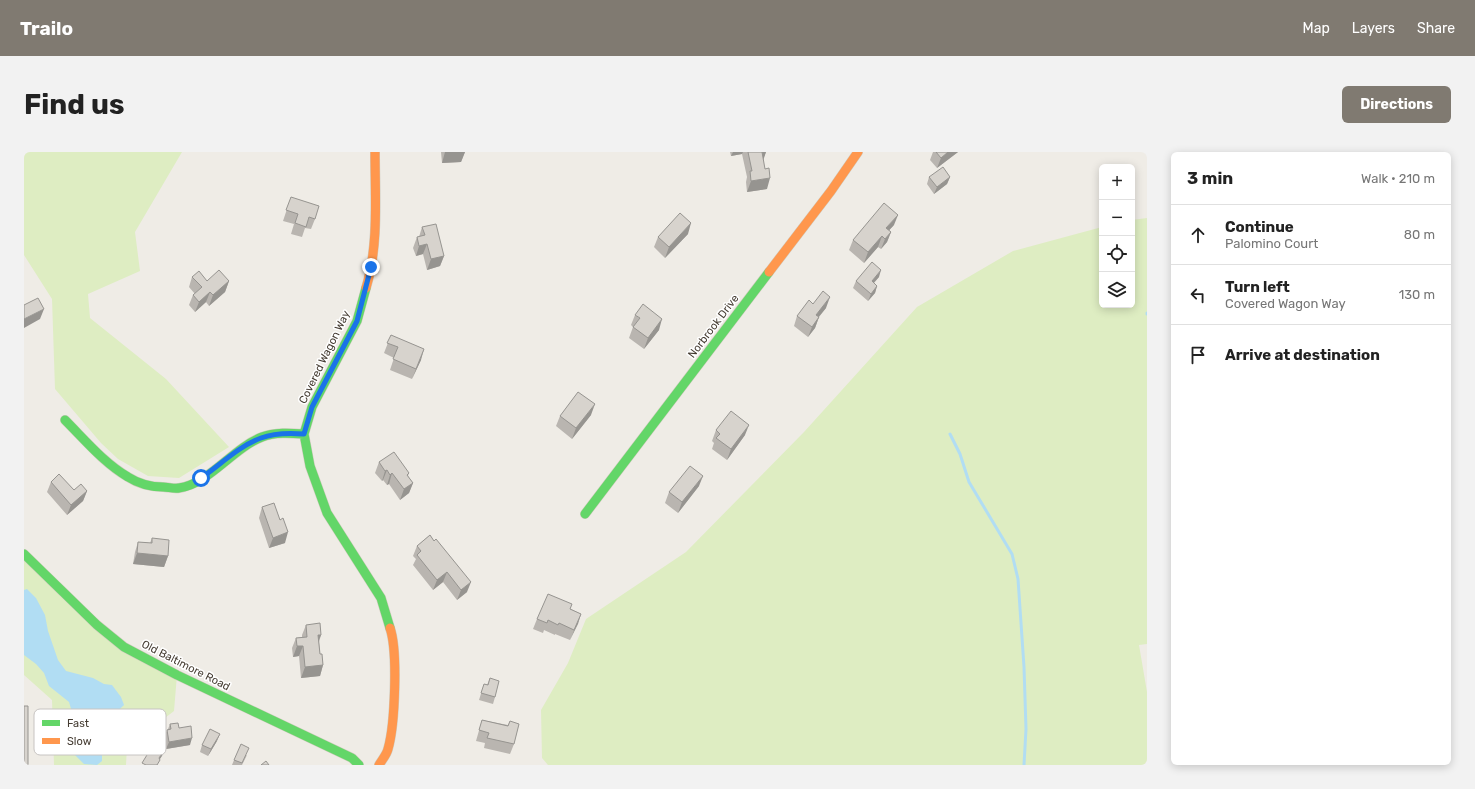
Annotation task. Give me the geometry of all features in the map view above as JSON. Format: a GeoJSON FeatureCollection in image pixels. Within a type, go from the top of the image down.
{"type":"FeatureCollection","features":[{"type":"Feature","properties":{"kind":"street","name":"Covered Wagon Way"},"geometry":{"type":"LineString","coordinates":[[375,152],[375,220],[370,275],[357,321],[312,407],[304,434],[310,466],[327,513],[381,598],[392,633],[396,667],[391,732],[388,750],[379,765]]}},
{"type":"Feature","properties":{"kind":"street","name":"Norbrook Drive"},"geometry":{"type":"LineString","coordinates":[[584,514],[827,196],[858,152]]}},
{"type":"Feature","properties":{"kind":"street"},"geometry":{"type":"LineString","coordinates":[[65,420],[123,475],[138,482],[154,486],[179,488],[201,478],[242,448],[261,438],[289,433],[304,434]]}},
{"type":"Feature","properties":{"kind":"street","name":"Old Baltimore Road"},"geometry":{"type":"LineString","coordinates":[[24,554],[97,625],[124,647],[177,675],[352,758],[359,765]]}},
{"type":"Feature","properties":{"kind":"green space"},"geometry":{"type":"Polygon","coordinates":[[[24,152],[182,152],[135,232],[140,271],[88,294],[90,318],[166,379],[229,447],[179,478],[148,476],[118,459],[101,443],[55,389],[52,299],[24,255],[24,152]]]}},
{"type":"Feature","properties":{"kind":"green space"},"geometry":{"type":"Polygon","coordinates":[[[1147,218],[1147,644],[1139,645],[1147,692],[1147,765],[548,765],[542,758],[541,710],[568,663],[586,619],[686,552],[804,432],[917,307],[1013,251],[1099,228],[1099,308],[1135,308],[1135,220],[1147,218]]]}},
{"type":"Feature","properties":{"kind":"green space"},"geometry":{"type":"Polygon","coordinates":[[[24,554],[97,625],[177,675],[174,711],[166,717],[166,709],[52,709],[52,700],[24,675],[24,554]]]}},
{"type":"Feature","properties":{"kind":"green space"},"geometry":{"type":"Polygon","coordinates":[[[54,755],[127,755],[126,765],[54,765],[54,755]]]}},
{"type":"Feature","properties":{"kind":"water"},"geometry":{"type":"Polygon","coordinates":[[[27,589],[36,598],[45,615],[48,631],[58,660],[66,671],[93,678],[104,684],[112,685],[121,697],[124,705],[120,709],[71,709],[69,702],[49,686],[44,673],[36,664],[24,655],[24,590],[27,589]]]}},
{"type":"Feature","properties":{"kind":"water"},"geometry":{"type":"Polygon","coordinates":[[[75,755],[102,755],[102,761],[97,765],[84,764],[75,755]]]}},
{"type":"Feature","properties":{"kind":"building"},"geometry":{"type":"Polygon","coordinates":[[[748,152],[762,152],[765,169],[769,168],[770,178],[751,181],[750,171],[752,171],[748,152]]]}},
{"type":"Feature","properties":{"kind":"building"},"geometry":{"type":"Polygon","coordinates":[[[936,152],[948,152],[941,158],[936,152]]]}},
{"type":"Feature","properties":{"kind":"building"},"geometry":{"type":"Polygon","coordinates":[[[943,167],[950,177],[937,187],[929,177],[943,167]]]}},
{"type":"Feature","properties":{"kind":"building"},"geometry":{"type":"Polygon","coordinates":[[[291,197],[319,206],[315,219],[309,217],[306,227],[295,223],[298,214],[286,210],[291,197]]]}},
{"type":"Feature","properties":{"kind":"building"},"geometry":{"type":"Polygon","coordinates":[[[884,203],[898,215],[886,228],[891,232],[885,239],[882,236],[868,252],[853,240],[884,203]]]}},
{"type":"Feature","properties":{"kind":"building"},"geometry":{"type":"Polygon","coordinates":[[[680,213],[691,223],[669,247],[658,237],[680,213]]]}},
{"type":"Feature","properties":{"kind":"building"},"geometry":{"type":"Polygon","coordinates":[[[436,224],[444,256],[431,259],[427,244],[419,246],[417,237],[425,235],[422,227],[436,224]]]}},
{"type":"Feature","properties":{"kind":"building"},"geometry":{"type":"Polygon","coordinates":[[[872,262],[881,270],[872,281],[877,286],[871,294],[856,281],[872,262]]]}},
{"type":"Feature","properties":{"kind":"building"},"geometry":{"type":"Polygon","coordinates":[[[219,270],[229,281],[213,295],[210,292],[199,302],[193,295],[202,287],[192,277],[199,271],[207,281],[219,270]]]}},
{"type":"Feature","properties":{"kind":"building"},"geometry":{"type":"Polygon","coordinates":[[[823,291],[830,297],[816,315],[819,317],[812,327],[797,316],[809,300],[813,304],[823,291]]]}},
{"type":"Feature","properties":{"kind":"building"},"geometry":{"type":"Polygon","coordinates":[[[38,298],[44,309],[24,319],[24,305],[38,298]]]}},
{"type":"Feature","properties":{"kind":"building"},"geometry":{"type":"Polygon","coordinates":[[[643,304],[662,319],[648,338],[633,327],[640,318],[635,315],[643,304]]]}},
{"type":"Feature","properties":{"kind":"building"},"geometry":{"type":"Polygon","coordinates":[[[391,335],[424,349],[416,369],[393,359],[398,347],[387,343],[391,335]]]}},
{"type":"Feature","properties":{"kind":"building"},"geometry":{"type":"Polygon","coordinates":[[[578,392],[595,404],[576,428],[560,416],[578,392]]]}},
{"type":"Feature","properties":{"kind":"building"},"geometry":{"type":"Polygon","coordinates":[[[731,411],[749,425],[731,449],[716,438],[720,434],[716,430],[731,411]]]}},
{"type":"Feature","properties":{"kind":"building"},"geometry":{"type":"Polygon","coordinates":[[[394,452],[409,473],[407,475],[413,483],[404,489],[392,473],[390,475],[387,470],[385,471],[379,462],[394,452]]]}},
{"type":"Feature","properties":{"kind":"building"},"geometry":{"type":"Polygon","coordinates":[[[690,466],[703,476],[682,502],[669,492],[690,466]]]}},
{"type":"Feature","properties":{"kind":"building"},"geometry":{"type":"Polygon","coordinates":[[[59,474],[74,490],[81,484],[87,491],[71,505],[51,482],[59,474]]]}},
{"type":"Feature","properties":{"kind":"building"},"geometry":{"type":"Polygon","coordinates":[[[274,503],[280,520],[283,518],[288,532],[273,538],[262,507],[274,503]]]}},
{"type":"Feature","properties":{"kind":"building"},"geometry":{"type":"Polygon","coordinates":[[[430,535],[434,541],[436,539],[471,582],[461,590],[447,572],[437,580],[417,555],[421,551],[417,546],[430,535]]]}},
{"type":"Feature","properties":{"kind":"building"},"geometry":{"type":"Polygon","coordinates":[[[152,538],[169,540],[168,556],[137,553],[138,542],[152,543],[152,538]]]}},
{"type":"Feature","properties":{"kind":"building"},"geometry":{"type":"Polygon","coordinates":[[[548,594],[572,604],[570,609],[581,614],[574,630],[559,623],[558,625],[548,620],[547,623],[537,619],[548,594]]]}},
{"type":"Feature","properties":{"kind":"building"},"geometry":{"type":"Polygon","coordinates":[[[320,623],[321,635],[318,635],[323,665],[305,667],[303,646],[297,646],[296,638],[307,637],[306,625],[320,623]]]}},
{"type":"Feature","properties":{"kind":"building"},"geometry":{"type":"Polygon","coordinates":[[[490,678],[499,681],[495,697],[481,693],[484,684],[488,685],[490,678]]]}},
{"type":"Feature","properties":{"kind":"building"},"geometry":{"type":"Polygon","coordinates":[[[24,706],[28,706],[28,765],[24,765],[24,706]]]}},
{"type":"Feature","properties":{"kind":"building"},"geometry":{"type":"Polygon","coordinates":[[[482,720],[508,726],[510,721],[519,724],[514,744],[487,738],[489,733],[479,730],[482,720]]]}},
{"type":"Feature","properties":{"kind":"building"},"geometry":{"type":"Polygon","coordinates":[[[178,723],[179,728],[191,726],[192,738],[169,742],[167,730],[171,729],[170,724],[178,723]]]}},
{"type":"Feature","properties":{"kind":"building"},"geometry":{"type":"Polygon","coordinates":[[[210,729],[220,734],[211,749],[202,745],[210,729]]]}},
{"type":"Feature","properties":{"kind":"building"},"geometry":{"type":"Polygon","coordinates":[[[241,744],[249,748],[242,763],[234,760],[241,744]]]}},
{"type":"Feature","properties":{"kind":"building"},"geometry":{"type":"Polygon","coordinates":[[[147,755],[161,755],[157,765],[146,765],[142,763],[147,755]]]}},
{"type":"Feature","properties":{"kind":"building"},"geometry":{"type":"Polygon","coordinates":[[[266,761],[269,765],[261,765],[266,761]]]}},
{"type":"Feature","properties":{"kind":"waterway"},"geometry":{"type":"LineString","coordinates":[[950,434],[960,454],[969,482],[1012,554],[1018,579],[1024,667],[1026,729],[1024,765]]}},
{"type":"Feature","properties":{"kind":"traffic: fast"},"geometry":{"type":"LineString","coordinates":[[585,514],[769,272]]}},
{"type":"Feature","properties":{"kind":"traffic: fast"},"geometry":{"type":"LineString","coordinates":[[366,288],[357,321],[312,407],[304,434],[310,466],[327,513],[381,598],[390,628]]}},
{"type":"Feature","properties":{"kind":"traffic: fast"},"geometry":{"type":"LineString","coordinates":[[65,420],[111,465],[136,482],[145,485],[175,488],[190,485],[201,480],[241,449],[262,437],[267,435],[288,433],[304,434]]}},
{"type":"Feature","properties":{"kind":"traffic: fast"},"geometry":{"type":"LineString","coordinates":[[24,554],[97,625],[124,647],[177,675],[352,758],[359,765]]}},
{"type":"Feature","properties":{"kind":"traffic: slow"},"geometry":{"type":"LineString","coordinates":[[366,288],[375,238],[375,152]]}},
{"type":"Feature","properties":{"kind":"traffic: slow"},"geometry":{"type":"LineString","coordinates":[[769,272],[831,191],[858,152]]}},
{"type":"Feature","properties":{"kind":"traffic: slow"},"geometry":{"type":"LineString","coordinates":[[379,765],[388,749],[394,706],[395,670],[390,628]]}},
{"type":"Feature","properties":{"kind":"route"},"geometry":{"type":"LineString","coordinates":[[201,478],[242,448],[261,438],[289,433],[304,434],[312,407],[357,321],[371,267]]}}]}
